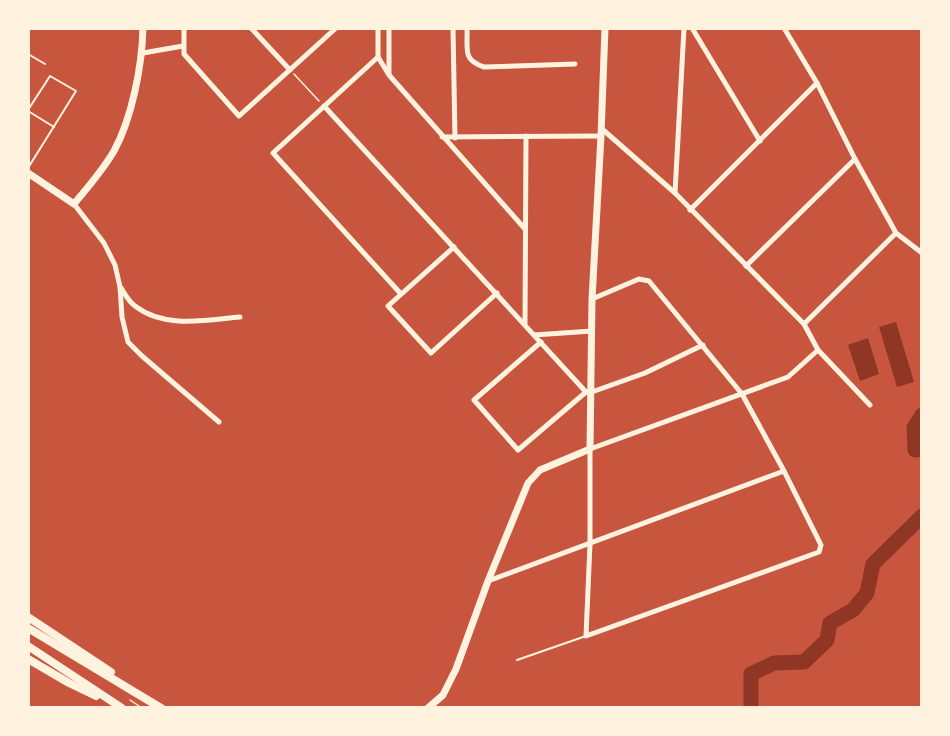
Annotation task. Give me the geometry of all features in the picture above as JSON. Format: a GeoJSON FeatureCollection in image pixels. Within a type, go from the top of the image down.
{"type":"FeatureCollection","features":[{"type":"Feature","properties":{"kind":"main road"},"geometry":{"type":"LineString","coordinates":[[28,617],[89,656],[161,708]]}},
{"type":"Feature","properties":{"kind":"main road"},"geometry":{"type":"LineString","coordinates":[[28,628],[151,701]]}},
{"type":"Feature","properties":{"kind":"main road"},"geometry":{"type":"LineString","coordinates":[[28,646],[122,708]]}},
{"type":"Feature","properties":{"kind":"main road"},"geometry":{"type":"LineString","coordinates":[[28,659],[69,683],[112,701]]}},
{"type":"Feature","properties":{"kind":"street"},"geometry":{"type":"LineString","coordinates":[[74,204],[114,151],[123,129],[142,54],[143,28]]}},
{"type":"Feature","properties":{"kind":"street"},"geometry":{"type":"LineString","coordinates":[[184,28],[184,54],[239,116],[336,28]]}},
{"type":"Feature","properties":{"kind":"street"},"geometry":{"type":"LineString","coordinates":[[251,28],[290,70]]}},
{"type":"Feature","properties":{"kind":"street"},"geometry":{"type":"LineString","coordinates":[[378,28],[378,57],[388,75],[525,229]]}},
{"type":"Feature","properties":{"kind":"street"},"geometry":{"type":"LineString","coordinates":[[388,28],[388,75]]}},
{"type":"Feature","properties":{"kind":"street"},"geometry":{"type":"LineString","coordinates":[[453,28],[455,138]]}},
{"type":"Feature","properties":{"kind":"street"},"geometry":{"type":"LineString","coordinates":[[467,28],[468,57],[472,63],[484,67],[575,64]]}},
{"type":"Feature","properties":{"kind":"street"},"geometry":{"type":"LineString","coordinates":[[592,299],[639,279],[649,281],[742,394],[821,545],[819,552],[586,636],[590,544],[588,393],[592,331],[592,299],[605,28]]}},
{"type":"Feature","properties":{"kind":"street"},"geometry":{"type":"LineString","coordinates":[[675,194],[684,28]]}},
{"type":"Feature","properties":{"kind":"street"},"geometry":{"type":"LineString","coordinates":[[692,28],[760,141]]}},
{"type":"Feature","properties":{"kind":"street"},"geometry":{"type":"LineString","coordinates":[[784,28],[817,83],[896,233],[921,253]]}},
{"type":"Feature","properties":{"kind":"street"},"geometry":{"type":"LineString","coordinates":[[142,54],[183,46]]}},
{"type":"Feature","properties":{"kind":"street"},"geometry":{"type":"LineString","coordinates":[[378,57],[273,153],[401,294]]}},
{"type":"Feature","properties":{"kind":"street"},"geometry":{"type":"LineString","coordinates":[[690,210],[817,83]]}},
{"type":"Feature","properties":{"kind":"street"},"geometry":{"type":"LineString","coordinates":[[324,106],[588,393]]}},
{"type":"Feature","properties":{"kind":"street"},"geometry":{"type":"LineString","coordinates":[[442,137],[601,132],[675,194],[804,324],[819,350],[870,405]]}},
{"type":"Feature","properties":{"kind":"street"},"geometry":{"type":"LineString","coordinates":[[525,324],[526,136]]}},
{"type":"Feature","properties":{"kind":"street"},"geometry":{"type":"LineString","coordinates":[[746,266],[855,159]]}},
{"type":"Feature","properties":{"kind":"street"},"geometry":{"type":"LineString","coordinates":[[28,173],[74,204],[104,243],[115,265],[128,342],[219,422]]}},
{"type":"Feature","properties":{"kind":"street"},"geometry":{"type":"LineString","coordinates":[[804,324],[896,233]]}},
{"type":"Feature","properties":{"kind":"street"},"geometry":{"type":"LineString","coordinates":[[454,247],[388,306],[431,353],[497,293]]}},
{"type":"Feature","properties":{"kind":"street"},"geometry":{"type":"LineString","coordinates":[[120,287],[133,305],[151,316],[177,321],[240,317]]}},
{"type":"Feature","properties":{"kind":"street"},"geometry":{"type":"LineString","coordinates":[[534,335],[592,331]]}},
{"type":"Feature","properties":{"kind":"street"},"geometry":{"type":"LineString","coordinates":[[541,342],[474,400],[518,450],[588,393],[645,373],[703,345]]}},
{"type":"Feature","properties":{"kind":"street"},"geometry":{"type":"LineString","coordinates":[[428,708],[443,695],[456,669],[488,581],[528,483],[540,470],[590,449],[788,377],[819,350]]}},
{"type":"Feature","properties":{"kind":"street"},"geometry":{"type":"LineString","coordinates":[[488,581],[784,471]]}},
{"type":"Feature","properties":{"kind":"lane"},"geometry":{"type":"LineString","coordinates":[[28,54],[45,64]]}},
{"type":"Feature","properties":{"kind":"lane"},"geometry":{"type":"LineString","coordinates":[[28,168],[54,127],[76,91],[50,76],[28,111],[54,127]]}},
{"type":"Feature","properties":{"kind":"lane"},"geometry":{"type":"LineString","coordinates":[[517,660],[586,636]]}},
{"type":"Feature","properties":{"kind":"path"},"geometry":{"type":"LineString","coordinates":[[290,70],[324,106]]}},
{"type":"Feature","properties":{"kind":"shaded area"},"geometry":{"type":"Polygon","coordinates":[[[896,322],[914,382],[897,387],[879,327],[896,322]]]}},
{"type":"Feature","properties":{"kind":"shaded area"},"geometry":{"type":"Polygon","coordinates":[[[868,338],[879,374],[860,381],[848,345],[868,338]]]}},
{"type":"Feature","properties":{"kind":"waterway"},"geometry":{"type":"LineString","coordinates":[[922,415],[914,428],[915,450],[922,449]]}},
{"type":"Feature","properties":{"kind":"waterway"},"geometry":{"type":"LineString","coordinates":[[751,708],[751,674],[774,663],[804,662],[827,640],[830,623],[853,610],[867,593],[873,564],[922,516]]}}]}
